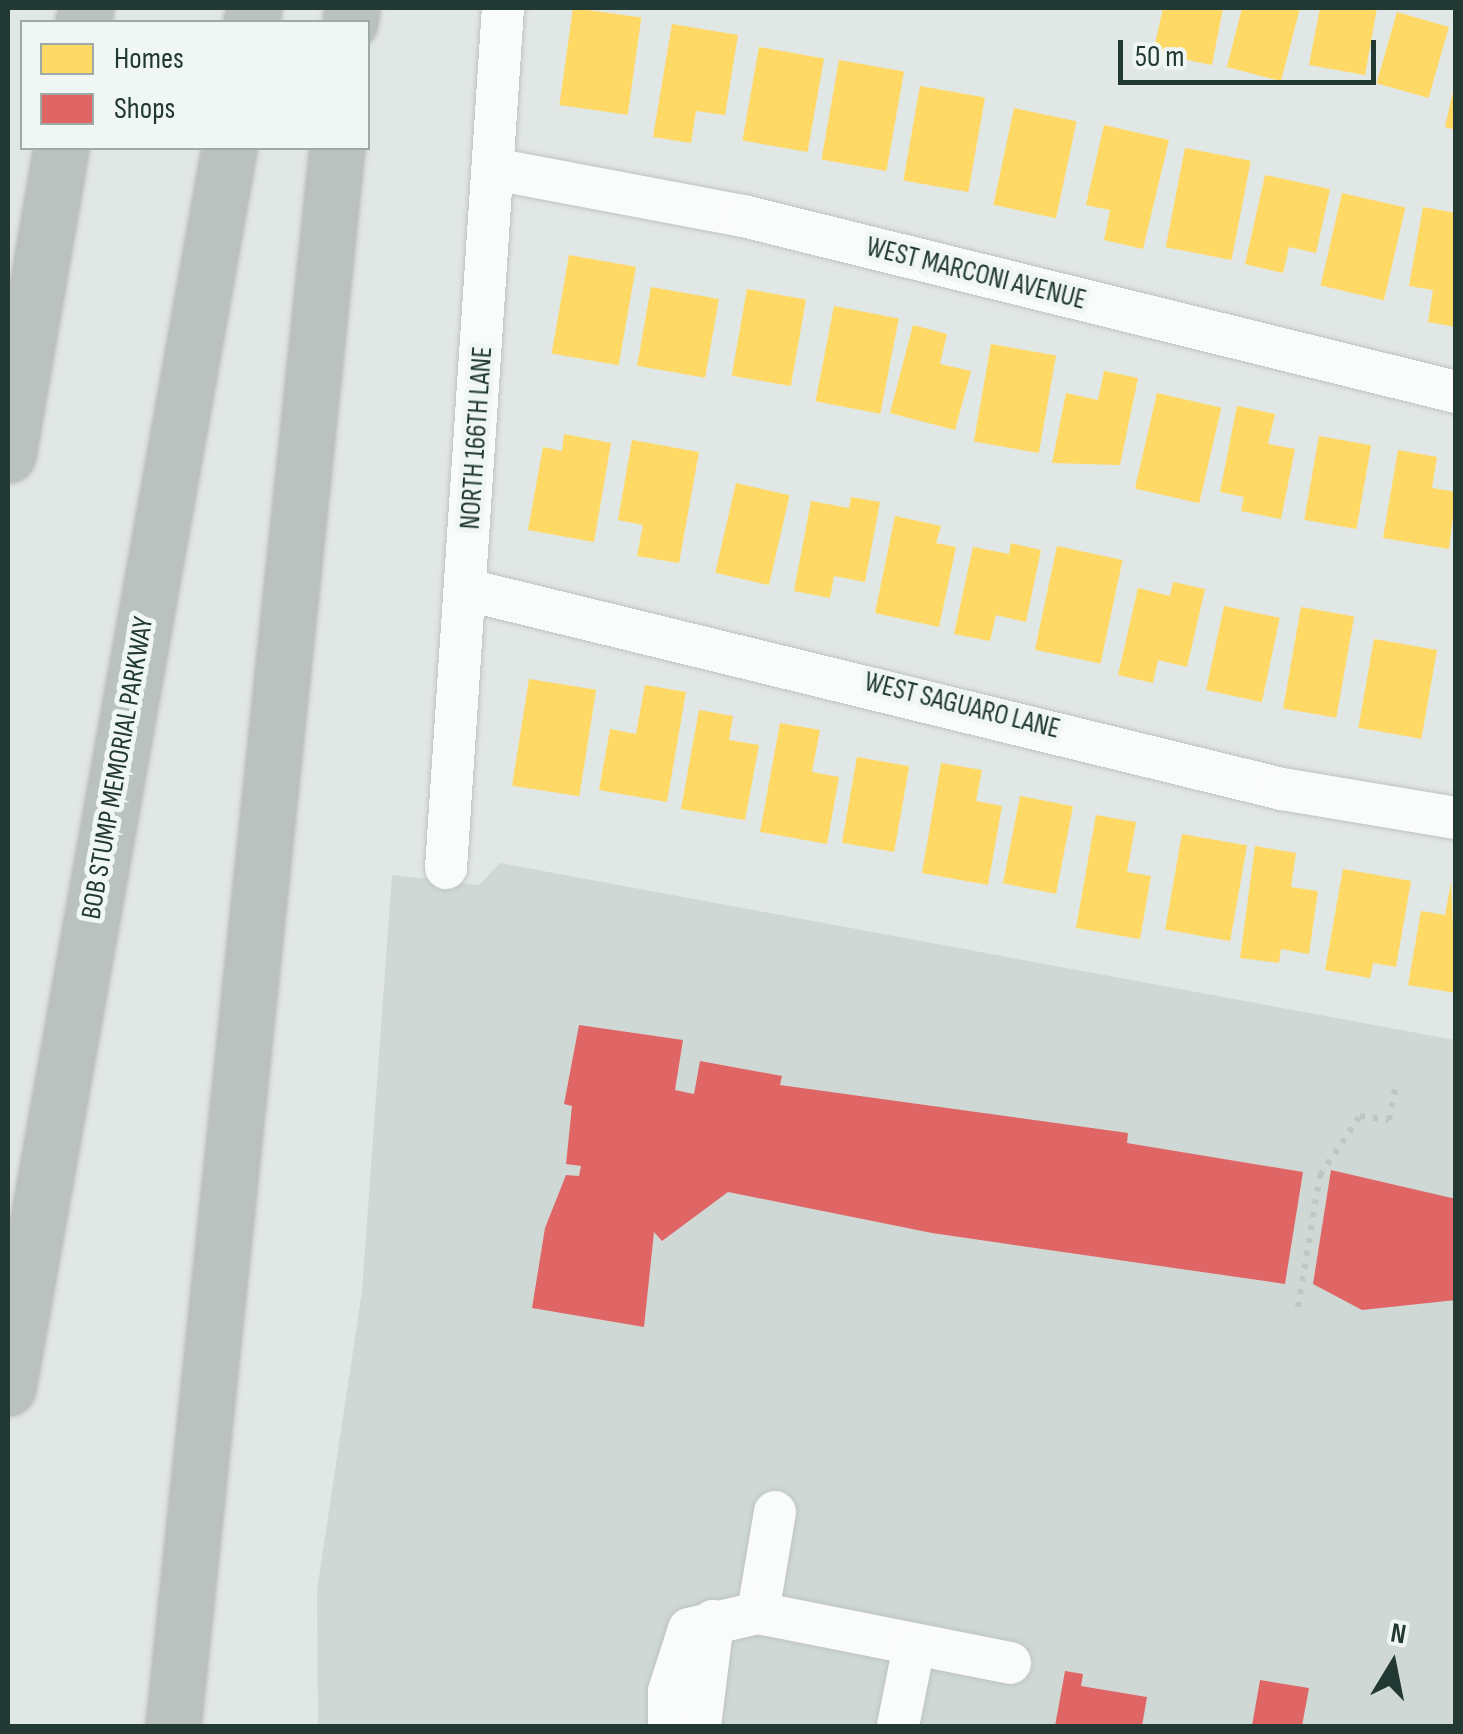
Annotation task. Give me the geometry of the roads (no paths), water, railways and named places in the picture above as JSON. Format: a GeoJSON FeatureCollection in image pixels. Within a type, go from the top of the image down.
{"type":"FeatureCollection","features":[{"type":"Feature","properties":{"kind":"highway"},"geometry":{"type":"LineString","coordinates":[[8,455],[62,150]]}},
{"type":"Feature","properties":{"kind":"highway","name":"BOB STUMP MEMORIAL PARKWAY"},"geometry":{"type":"LineString","coordinates":[[8,1388],[229,150]]}},
{"type":"Feature","properties":{"kind":"highway"},"geometry":{"type":"LineString","coordinates":[[174,1726],[338,150]]}},
{"type":"Feature","properties":{"kind":"street","name":"NORTH 166TH LANE"},"geometry":{"type":"LineString","coordinates":[[446,868],[468,590],[503,8]]}},
{"type":"Feature","properties":{"kind":"street","name":"WEST MARCONI AVENUE"},"geometry":{"type":"LineString","coordinates":[[494,170],[743,216],[1456,392]]}},
{"type":"Feature","properties":{"kind":"street","name":"WEST SAGUARO LANE"},"geometry":{"type":"LineString","coordinates":[[468,590],[1282,789],[1456,818]]}},
{"type":"Feature","properties":{"kind":"street"},"geometry":{"type":"LineString","coordinates":[[758,1612],[775,1512]]}},
{"type":"Feature","properties":{"kind":"street"},"geometry":{"type":"LineString","coordinates":[[670,1726],[678,1652],[690,1629],[758,1612],[1010,1663]]}},
{"type":"Feature","properties":{"kind":"street"},"geometry":{"type":"LineString","coordinates":[[700,1726],[714,1621]]}},
{"type":"Feature","properties":{"kind":"street"},"geometry":{"type":"LineString","coordinates":[[898,1726],[914,1646]]}}]}
